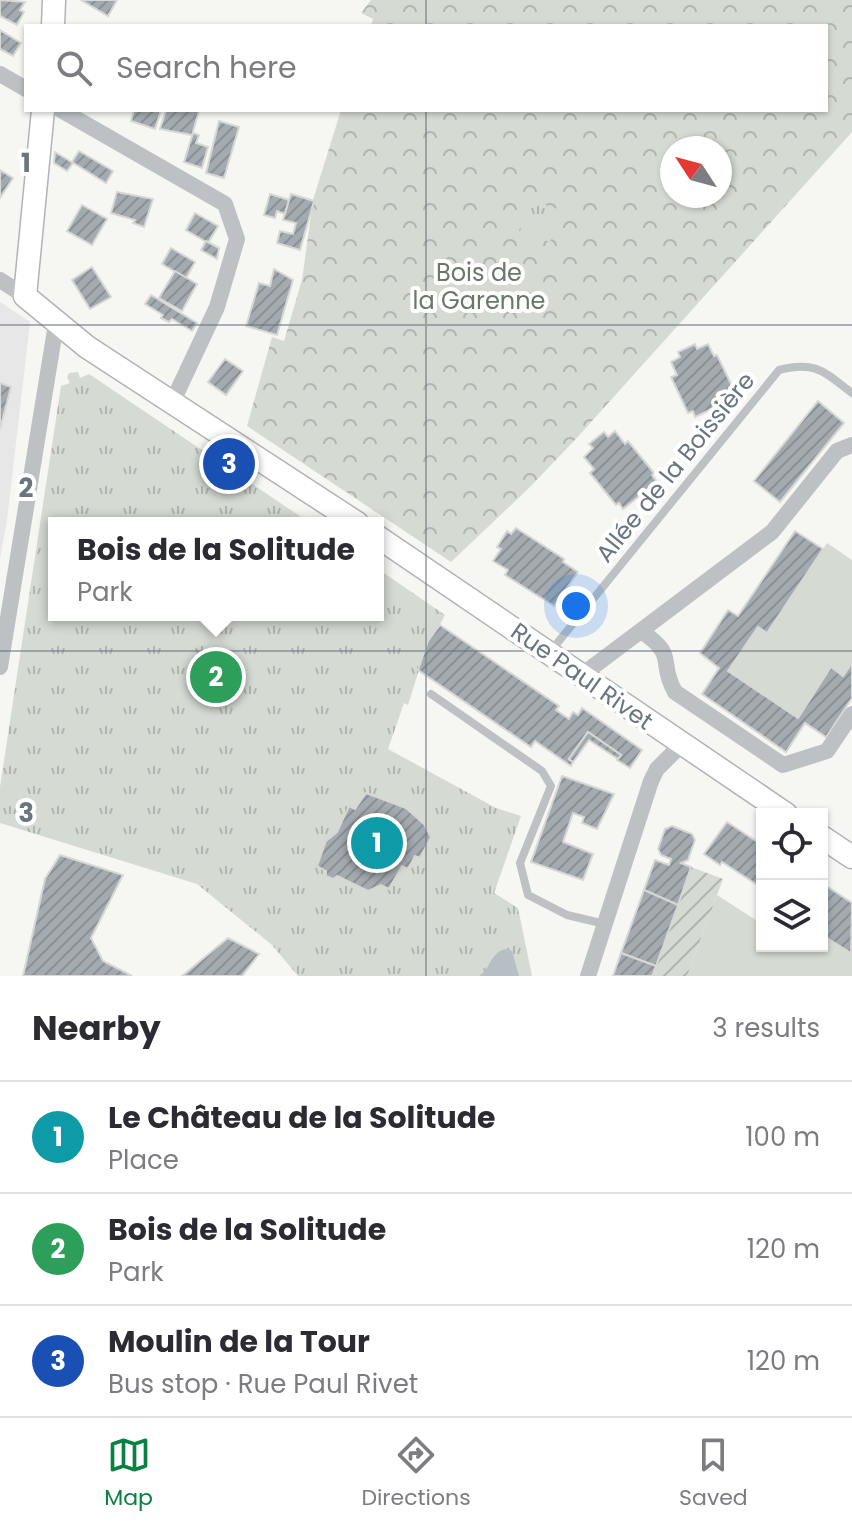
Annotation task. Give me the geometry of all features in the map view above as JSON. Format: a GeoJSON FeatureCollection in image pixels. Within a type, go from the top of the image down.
{"type":"FeatureCollection","features":[{"type":"Feature","properties":{"kind":"street"},"geometry":{"type":"LineString","coordinates":[[53,24],[54,0]]}},
{"type":"Feature","properties":{"kind":"street"},"geometry":{"type":"LineString","coordinates":[[0,74],[24,88]]}},
{"type":"Feature","properties":{"kind":"street"},"geometry":{"type":"LineString","coordinates":[[25,296],[43,112]]}},
{"type":"Feature","properties":{"kind":"street"},"geometry":{"type":"LineString","coordinates":[[64,112],[225,204],[237,239],[217,307],[172,403]]}},
{"type":"Feature","properties":{"kind":"street"},"geometry":{"type":"LineString","coordinates":[[0,280],[25,296],[56,324],[348,517]]}},
{"type":"Feature","properties":{"kind":"street"},"geometry":{"type":"LineString","coordinates":[[0,667],[56,324]]}},
{"type":"Feature","properties":{"kind":"street"},"geometry":{"type":"LineString","coordinates":[[582,675],[772,532],[837,451],[852,445]]}},
{"type":"Feature","properties":{"kind":"street","name":"Rue Paul Rivet"},"geometry":{"type":"LineString","coordinates":[[384,541],[777,808]]}},
{"type":"Feature","properties":{"kind":"street"},"geometry":{"type":"LineString","coordinates":[[641,631],[658,643],[666,655],[668,680],[675,692],[783,765],[827,751],[852,714]]}},
{"type":"Feature","properties":{"kind":"street"},"geometry":{"type":"LineString","coordinates":[[588,976],[651,781],[657,769],[681,745]]}},
{"type":"Feature","properties":{"kind":"street"},"geometry":{"type":"LineString","coordinates":[[828,841],[852,857]]}},
{"type":"Feature","properties":{"kind":"lane","name":"Allée de la Boissière"},"geometry":{"type":"LineString","coordinates":[[550,653],[779,370],[803,364],[825,372],[852,393]]}},
{"type":"Feature","properties":{"kind":"lane"},"geometry":{"type":"LineString","coordinates":[[431,694],[542,771],[551,786],[520,863],[528,895],[567,915],[606,925]]}},
{"type":"Feature","properties":{"kind":"shaded area"},"geometry":{"type":"Polygon","coordinates":[[[0,302],[30,322],[0,558],[0,302]]]}},
{"type":"Feature","properties":{"kind":"shaded area"},"geometry":{"type":"Polygon","coordinates":[[[506,949],[512,951],[519,976],[479,976],[497,954],[506,949]]]}},
{"type":"Feature","properties":{"kind":"green space","name":"Bois de la Garenne"},"geometry":{"type":"Polygon","coordinates":[[[371,0],[852,0],[852,132],[574,441],[451,562],[247,426],[272,337],[284,341],[302,280],[313,200],[340,112],[828,112],[828,24],[372,24],[373,19],[361,13],[371,0]]]}},
{"type":"Feature","properties":{"kind":"green space"},"geometry":{"type":"Polygon","coordinates":[[[529,200],[561,210],[550,242],[519,231],[529,200]]]}},
{"type":"Feature","properties":{"kind":"green space"},"geometry":{"type":"Polygon","coordinates":[[[78,372],[80,378],[89,374],[301,517],[48,517],[48,621],[384,621],[384,573],[445,615],[428,641],[408,705],[404,703],[388,749],[496,808],[521,816],[494,893],[518,908],[532,976],[298,976],[272,945],[197,884],[0,823],[0,787],[61,386],[70,383],[69,373],[78,372]]]}},
{"type":"Feature","properties":{"kind":"green space"},"geometry":{"type":"Polygon","coordinates":[[[827,543],[852,560],[852,663],[843,676],[831,668],[798,718],[729,671],[758,627],[768,633],[827,543]]]}},
{"type":"Feature","properties":{"kind":"green space"},"geometry":{"type":"Polygon","coordinates":[[[691,867],[723,879],[687,976],[652,976],[691,867]]]}},
{"type":"Feature","properties":{"kind":"green space"},"geometry":{"type":"Polygon","coordinates":[[[717,895],[756,920],[756,952],[828,952],[828,939],[850,953],[852,951],[852,976],[687,976],[717,895]]]}},
{"type":"Feature","properties":{"kind":"building"},"geometry":{"type":"Polygon","coordinates":[[[0,0],[25,2],[17,25],[0,16],[0,0]]]}},
{"type":"Feature","properties":{"kind":"building"},"geometry":{"type":"Polygon","coordinates":[[[81,0],[117,0],[108,16],[81,0]]]}},
{"type":"Feature","properties":{"kind":"building"},"geometry":{"type":"Polygon","coordinates":[[[0,30],[21,43],[13,56],[0,49],[0,30]]]}},
{"type":"Feature","properties":{"kind":"building"},"geometry":{"type":"Polygon","coordinates":[[[133,112],[160,112],[155,129],[131,121],[133,112]]]}},
{"type":"Feature","properties":{"kind":"building"},"geometry":{"type":"Polygon","coordinates":[[[165,112],[199,112],[192,135],[160,129],[165,112]]]}},
{"type":"Feature","properties":{"kind":"building"},"geometry":{"type":"Polygon","coordinates":[[[219,121],[239,127],[224,178],[206,173],[219,121]]]}},
{"type":"Feature","properties":{"kind":"building"},"geometry":{"type":"Polygon","coordinates":[[[193,133],[199,135],[196,143],[208,147],[202,168],[184,162],[193,133]]]}},
{"type":"Feature","properties":{"kind":"building"},"geometry":{"type":"Polygon","coordinates":[[[79,151],[113,171],[106,183],[72,162],[79,151]]]}},
{"type":"Feature","properties":{"kind":"building"},"geometry":{"type":"Polygon","coordinates":[[[55,152],[73,163],[67,171],[54,163],[55,152]]]}},
{"type":"Feature","properties":{"kind":"building"},"geometry":{"type":"Polygon","coordinates":[[[0,170],[13,178],[0,198],[0,170]]]}},
{"type":"Feature","properties":{"kind":"building"},"geometry":{"type":"Polygon","coordinates":[[[117,192],[153,199],[144,227],[133,223],[135,220],[111,213],[117,192]]]}},
{"type":"Feature","properties":{"kind":"building"},"geometry":{"type":"Polygon","coordinates":[[[270,194],[289,200],[285,214],[277,211],[275,218],[264,215],[270,194]]]}},
{"type":"Feature","properties":{"kind":"building"},"geometry":{"type":"Polygon","coordinates":[[[291,194],[314,201],[300,250],[277,243],[280,231],[293,234],[296,223],[283,220],[291,194]]]}},
{"type":"Feature","properties":{"kind":"building"},"geometry":{"type":"Polygon","coordinates":[[[82,205],[107,219],[92,245],[67,231],[82,205]]]}},
{"type":"Feature","properties":{"kind":"building"},"geometry":{"type":"Polygon","coordinates":[[[195,213],[218,226],[208,243],[186,230],[195,213]]]}},
{"type":"Feature","properties":{"kind":"building"},"geometry":{"type":"Polygon","coordinates":[[[206,241],[219,248],[217,259],[201,250],[206,241]]]}},
{"type":"Feature","properties":{"kind":"building"},"geometry":{"type":"Polygon","coordinates":[[[171,248],[195,262],[186,278],[162,264],[171,248]]]}},
{"type":"Feature","properties":{"kind":"building"},"geometry":{"type":"Polygon","coordinates":[[[92,267],[111,297],[90,309],[72,280],[92,267]]]}},
{"type":"Feature","properties":{"kind":"building"},"geometry":{"type":"Polygon","coordinates":[[[274,269],[293,280],[277,335],[246,326],[259,283],[270,286],[274,269]]]}},
{"type":"Feature","properties":{"kind":"building"},"geometry":{"type":"Polygon","coordinates":[[[175,271],[197,284],[182,311],[159,298],[175,271]]]}},
{"type":"Feature","properties":{"kind":"building"},"geometry":{"type":"Polygon","coordinates":[[[151,295],[197,323],[192,331],[172,319],[169,322],[161,318],[163,315],[145,304],[151,295]]]}},
{"type":"Feature","properties":{"kind":"building"},"geometry":{"type":"Polygon","coordinates":[[[695,344],[697,349],[708,344],[714,356],[717,355],[734,390],[731,392],[734,398],[695,417],[693,411],[688,413],[671,377],[677,375],[671,362],[680,357],[678,352],[695,344]]]}},
{"type":"Feature","properties":{"kind":"building"},"geometry":{"type":"Polygon","coordinates":[[[225,359],[243,371],[226,395],[208,382],[225,359]]]}},
{"type":"Feature","properties":{"kind":"building"},"geometry":{"type":"Polygon","coordinates":[[[0,383],[11,387],[0,429],[0,383]]]}},
{"type":"Feature","properties":{"kind":"building"},"geometry":{"type":"Polygon","coordinates":[[[818,401],[844,423],[780,502],[754,481],[818,401]]]}},
{"type":"Feature","properties":{"kind":"building"},"geometry":{"type":"Polygon","coordinates":[[[615,431],[625,444],[628,441],[654,473],[652,475],[657,482],[623,509],[619,503],[616,505],[590,473],[594,469],[584,457],[593,448],[589,444],[604,432],[608,437],[615,431]]]}},
{"type":"Feature","properties":{"kind":"building"},"geometry":{"type":"Polygon","coordinates":[[[516,528],[564,559],[563,562],[578,572],[554,606],[505,575],[508,570],[493,561],[507,531],[511,534],[516,528]]]}},
{"type":"Feature","properties":{"kind":"building"},"geometry":{"type":"Polygon","coordinates":[[[795,531],[823,549],[767,633],[758,627],[728,671],[798,718],[831,667],[843,676],[852,663],[852,698],[826,737],[805,723],[786,752],[702,694],[719,668],[700,653],[728,610],[738,616],[795,531]]]}},
{"type":"Feature","properties":{"kind":"building"},"geometry":{"type":"Polygon","coordinates":[[[440,625],[559,706],[556,710],[569,719],[573,712],[578,715],[582,708],[642,750],[630,768],[617,760],[621,755],[588,732],[569,759],[573,762],[571,766],[535,741],[531,747],[418,670],[428,641],[440,625]]]}},
{"type":"Feature","properties":{"kind":"building"},"geometry":{"type":"Polygon","coordinates":[[[588,732],[621,755],[618,759],[589,740],[573,762],[569,759],[588,732]]]}},
{"type":"Feature","properties":{"kind":"building"},"geometry":{"type":"Polygon","coordinates":[[[562,776],[614,794],[597,829],[582,823],[584,817],[573,813],[563,842],[593,854],[583,880],[531,862],[562,776]]]}},
{"type":"Feature","properties":{"kind":"building"},"geometry":{"type":"Polygon","coordinates":[[[366,793],[406,808],[424,824],[431,837],[420,858],[415,856],[408,869],[402,866],[389,889],[381,885],[368,891],[337,876],[333,879],[326,876],[326,871],[317,866],[326,841],[337,832],[349,806],[355,809],[366,793]]]}},
{"type":"Feature","properties":{"kind":"building"},"geometry":{"type":"Polygon","coordinates":[[[727,822],[756,841],[756,884],[722,862],[720,865],[704,854],[727,822]]]}},
{"type":"Feature","properties":{"kind":"building"},"geometry":{"type":"Polygon","coordinates":[[[672,826],[692,834],[695,840],[688,860],[681,863],[691,867],[678,905],[644,890],[655,860],[669,865],[671,859],[661,855],[658,849],[665,829],[672,826]]]}},
{"type":"Feature","properties":{"kind":"building"},"geometry":{"type":"Polygon","coordinates":[[[60,855],[123,875],[91,938],[103,961],[132,976],[23,976],[45,879],[60,855]]]}},
{"type":"Feature","properties":{"kind":"building"},"geometry":{"type":"Polygon","coordinates":[[[828,887],[852,903],[851,953],[828,939],[828,887]]]}},
{"type":"Feature","properties":{"kind":"building"},"geometry":{"type":"Polygon","coordinates":[[[644,890],[678,905],[656,966],[621,953],[644,890]]]}},
{"type":"Feature","properties":{"kind":"building"},"geometry":{"type":"Polygon","coordinates":[[[228,938],[259,954],[242,976],[182,976],[228,938]]]}},
{"type":"Feature","properties":{"kind":"building"},"geometry":{"type":"Polygon","coordinates":[[[621,953],[656,966],[652,976],[613,976],[621,953]]]}},
{"type":"Feature","properties":{"kind":"place","name":"Moulin de la Tour"},"geometry":{"type":"Point","coordinates":[229,464]}},
{"type":"Feature","properties":{"kind":"place","name":"Bois de la Solitude"},"geometry":{"type":"Point","coordinates":[216,677]}},
{"type":"Feature","properties":{"kind":"place","name":"Le Château de la Solitude"},"geometry":{"type":"Point","coordinates":[377,843]}}]}
